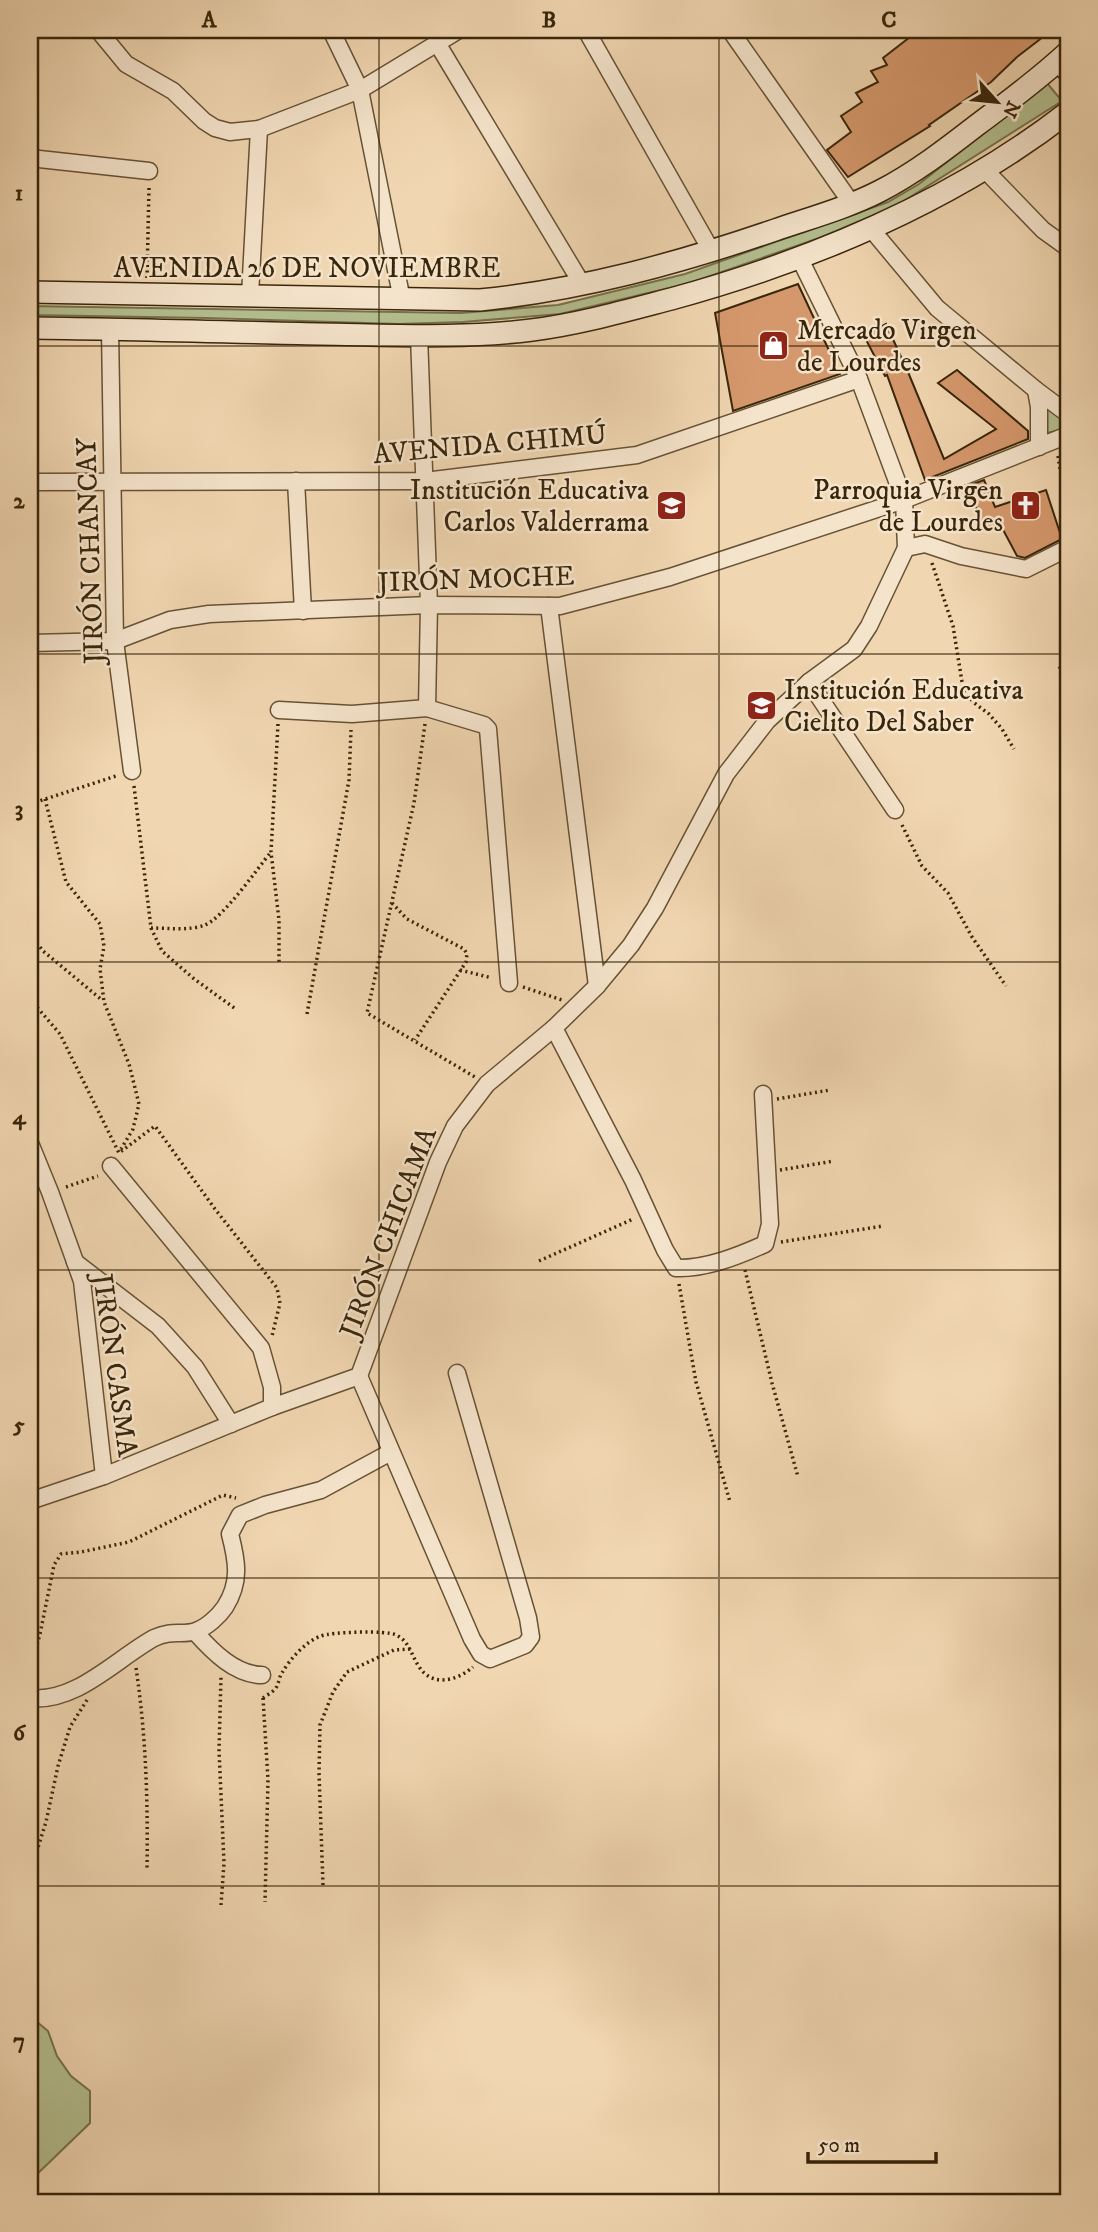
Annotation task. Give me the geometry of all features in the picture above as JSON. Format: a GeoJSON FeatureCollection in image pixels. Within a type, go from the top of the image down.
{"type":"FeatureCollection","features":[{"type":"Feature","properties":{"kind":"main road","name":"AVENIDA 26 DE NOVIEMBRE"},"geometry":{"type":"LineString","coordinates":[[30,292],[480,300],[530,295],[582,284],[712,252],[852,204],[921,167],[1065,62]]}},
{"type":"Feature","properties":{"kind":"main road"},"geometry":{"type":"LineString","coordinates":[[30,328],[419,336],[533,330],[619,313],[721,285],[872,230],[986,171],[1068,112]]}},
{"type":"Feature","properties":{"kind":"street"},"geometry":{"type":"LineString","coordinates":[[98,30],[125,64],[173,90],[204,121],[215,128],[230,132],[259,128],[360,90],[458,30]]}},
{"type":"Feature","properties":{"kind":"street"},"geometry":{"type":"LineString","coordinates":[[331,30],[360,90],[402,300]]}},
{"type":"Feature","properties":{"kind":"street"},"geometry":{"type":"LineString","coordinates":[[586,30],[712,252]]}},
{"type":"Feature","properties":{"kind":"street"},"geometry":{"type":"LineString","coordinates":[[730,30],[852,204]]}},
{"type":"Feature","properties":{"kind":"street"},"geometry":{"type":"LineString","coordinates":[[437,43],[582,284]]}},
{"type":"Feature","properties":{"kind":"street"},"geometry":{"type":"LineString","coordinates":[[250,295],[259,128]]}},
{"type":"Feature","properties":{"kind":"street"},"geometry":{"type":"LineString","coordinates":[[30,158],[149,171]]}},
{"type":"Feature","properties":{"kind":"street"},"geometry":{"type":"LineString","coordinates":[[986,171],[1043,230],[1068,248]]}},
{"type":"Feature","properties":{"kind":"street"},"geometry":{"type":"LineString","coordinates":[[872,230],[937,308],[1068,414]]}},
{"type":"Feature","properties":{"kind":"street"},"geometry":{"type":"LineString","coordinates":[[799,257],[859,379],[904,500],[906,548],[925,544],[961,556],[1026,569],[1068,548]]}},
{"type":"Feature","properties":{"kind":"street","name":"JIRÓN CHANCAY"},"geometry":{"type":"LineString","coordinates":[[110,329],[115,641],[132,771]]}},
{"type":"Feature","properties":{"kind":"street"},"geometry":{"type":"LineString","coordinates":[[419,336],[429,605],[427,708]]}},
{"type":"Feature","properties":{"kind":"street","name":"AVENIDA CHIMÚ"},"geometry":{"type":"LineString","coordinates":[[30,482],[425,481],[637,455],[859,379]]}},
{"type":"Feature","properties":{"kind":"street"},"geometry":{"type":"LineString","coordinates":[[1036,390],[1039,407],[1039,447]]}},
{"type":"Feature","properties":{"kind":"street","name":"JIRÓN MOCHE"},"geometry":{"type":"LineString","coordinates":[[30,643],[115,641],[170,620],[209,614],[429,605],[560,606],[670,577],[904,500],[1062,437]]}},
{"type":"Feature","properties":{"kind":"street"},"geometry":{"type":"LineString","coordinates":[[296,481],[303,611]]}},
{"type":"Feature","properties":{"kind":"street","name":"JIRÓN CHICAMA"},"geometry":{"type":"LineString","coordinates":[[30,1501],[104,1476],[272,1407],[359,1376],[438,1162],[456,1126],[487,1084],[554,1028],[597,986],[631,945],[655,908],[726,774],[767,721],[809,682],[854,649],[869,626],[906,548]]}},
{"type":"Feature","properties":{"kind":"street"},"geometry":{"type":"LineString","coordinates":[[549,606],[597,986]]}},
{"type":"Feature","properties":{"kind":"street"},"geometry":{"type":"LineString","coordinates":[[809,682],[895,810]]}},
{"type":"Feature","properties":{"kind":"street"},"geometry":{"type":"LineString","coordinates":[[279,710],[352,714],[427,708],[484,725],[488,729],[509,982]]}},
{"type":"Feature","properties":{"kind":"street"},"geometry":{"type":"LineString","coordinates":[[554,1028],[676,1268],[689,1268],[742,1254],[765,1244],[770,1224],[764,1098]]}},
{"type":"Feature","properties":{"kind":"street","name":"JIRÓN CASMA"},"geometry":{"type":"LineString","coordinates":[[30,1143],[82,1281],[104,1476]]}},
{"type":"Feature","properties":{"kind":"street"},"geometry":{"type":"LineString","coordinates":[[115,1159],[261,1348],[272,1387],[272,1407]]}},
{"type":"Feature","properties":{"kind":"street"},"geometry":{"type":"LineString","coordinates":[[75,1262],[158,1326],[195,1367],[231,1424]]}},
{"type":"Feature","properties":{"kind":"street"},"geometry":{"type":"LineString","coordinates":[[359,1376],[472,1639],[481,1654],[490,1659],[525,1645],[531,1637],[528,1618],[457,1373]]}},
{"type":"Feature","properties":{"kind":"street"},"geometry":{"type":"LineString","coordinates":[[37,1699],[85,1685],[154,1639],[170,1632],[195,1632],[214,1620],[234,1589],[237,1561],[230,1534],[240,1515],[265,1505],[321,1490],[391,1452]]}},
{"type":"Feature","properties":{"kind":"street"},"geometry":{"type":"LineString","coordinates":[[195,1632],[211,1650],[232,1665],[254,1675],[262,1675]]}},
{"type":"Feature","properties":{"kind":"path"},"geometry":{"type":"LineString","coordinates":[[146,294],[149,171]]}},
{"type":"Feature","properties":{"kind":"path"},"geometry":{"type":"LineString","coordinates":[[1062,437],[1068,520]]}},
{"type":"Feature","properties":{"kind":"path"},"geometry":{"type":"LineString","coordinates":[[925,544],[953,626],[963,688],[973,702],[1002,729],[1014,749]]}},
{"type":"Feature","properties":{"kind":"path"},"geometry":{"type":"LineString","coordinates":[[1059,669],[1068,659]]}},
{"type":"Feature","properties":{"kind":"path"},"geometry":{"type":"LineString","coordinates":[[427,708],[414,803],[368,1013],[487,1084]]}},
{"type":"Feature","properties":{"kind":"path"},"geometry":{"type":"LineString","coordinates":[[279,710],[271,852],[279,920],[279,963]]}},
{"type":"Feature","properties":{"kind":"path"},"geometry":{"type":"LineString","coordinates":[[307,1014],[349,780],[352,714]]}},
{"type":"Feature","properties":{"kind":"path"},"geometry":{"type":"LineString","coordinates":[[30,804],[132,771],[151,928],[162,951],[237,1010]]}},
{"type":"Feature","properties":{"kind":"path"},"geometry":{"type":"LineString","coordinates":[[45,799],[66,882],[100,925],[104,946],[100,969],[104,1002],[129,1065],[139,1104],[133,1129],[115,1159]]}},
{"type":"Feature","properties":{"kind":"path"},"geometry":{"type":"LineString","coordinates":[[895,810],[922,866],[948,893],[972,937],[1006,986]]}},
{"type":"Feature","properties":{"kind":"path"},"geometry":{"type":"LineString","coordinates":[[151,928],[205,925],[218,916],[271,852]]}},
{"type":"Feature","properties":{"kind":"path"},"geometry":{"type":"LineString","coordinates":[[392,903],[407,919],[464,948],[467,954],[466,962],[414,1041]]}},
{"type":"Feature","properties":{"kind":"path"},"geometry":{"type":"LineString","coordinates":[[30,934],[43,951],[104,1002]]}},
{"type":"Feature","properties":{"kind":"path"},"geometry":{"type":"LineString","coordinates":[[30,999],[60,1034],[115,1159]]}},
{"type":"Feature","properties":{"kind":"path"},"geometry":{"type":"LineString","coordinates":[[764,1098],[830,1090]]}},
{"type":"Feature","properties":{"kind":"path"},"geometry":{"type":"LineString","coordinates":[[50,1192],[101,1175],[115,1159],[155,1126],[277,1288],[280,1303],[266,1366]]}},
{"type":"Feature","properties":{"kind":"path"},"geometry":{"type":"LineString","coordinates":[[768,1172],[834,1161]]}},
{"type":"Feature","properties":{"kind":"path"},"geometry":{"type":"LineString","coordinates":[[539,1261],[648,1213]]}},
{"type":"Feature","properties":{"kind":"path"},"geometry":{"type":"LineString","coordinates":[[765,1244],[883,1226]]}},
{"type":"Feature","properties":{"kind":"path"},"geometry":{"type":"LineString","coordinates":[[742,1254],[772,1383],[798,1477]]}},
{"type":"Feature","properties":{"kind":"path"},"geometry":{"type":"LineString","coordinates":[[676,1268],[696,1382],[730,1502]]}},
{"type":"Feature","properties":{"kind":"path"},"geometry":{"type":"LineString","coordinates":[[30,1671],[54,1565],[61,1554],[129,1542],[223,1495],[265,1505]]}},
{"type":"Feature","properties":{"kind":"path"},"geometry":{"type":"LineString","coordinates":[[263,1698],[277,1687],[282,1673],[301,1649],[321,1635],[378,1631],[397,1635],[411,1649],[418,1667],[430,1677],[447,1682],[464,1675],[485,1656]]}},
{"type":"Feature","properties":{"kind":"path"},"geometry":{"type":"LineString","coordinates":[[323,1885],[318,1773],[320,1725],[333,1692],[347,1672],[394,1650],[411,1649]]}},
{"type":"Feature","properties":{"kind":"path"},"geometry":{"type":"LineString","coordinates":[[134,1652],[143,1714],[148,1798],[147,1869]]}},
{"type":"Feature","properties":{"kind":"path"},"geometry":{"type":"LineString","coordinates":[[221,1905],[224,1863],[219,1750],[222,1658]]}},
{"type":"Feature","properties":{"kind":"path"},"geometry":{"type":"LineString","coordinates":[[262,1675],[268,1780],[265,1902]]}},
{"type":"Feature","properties":{"kind":"path"},"geometry":{"type":"LineString","coordinates":[[30,1734],[37,1699]]}},
{"type":"Feature","properties":{"kind":"path"},"geometry":{"type":"LineString","coordinates":[[30,1873],[70,1727],[87,1700]]}},
{"type":"Feature","properties":{"kind":"green space"},"geometry":{"type":"Polygon","coordinates":[[[1047,83],[1062,101],[896,206],[819,238],[690,283],[560,314],[398,324],[30,315],[30,306],[461,313],[558,305],[685,274],[888,202],[919,184],[1047,83]]]}},
{"type":"Feature","properties":{"kind":"green space"},"geometry":{"type":"Polygon","coordinates":[[[1046,407],[1068,424],[1068,428],[1043,434],[1046,407]]]}},
{"type":"Feature","properties":{"kind":"green space"},"geometry":{"type":"Polygon","coordinates":[[[30,2016],[48,2031],[57,2056],[71,2076],[90,2091],[90,2123],[30,2181],[30,2016]]]}},
{"type":"Feature","properties":{"kind":"building"},"geometry":{"type":"Polygon","coordinates":[[[919,30],[1052,30],[1017,57],[991,82],[930,126],[848,177],[827,150],[851,132],[841,116],[862,102],[856,93],[878,82],[871,71],[887,65],[883,58],[919,30]]]}},
{"type":"Feature","properties":{"kind":"building","name":"Mercado Virgen de Lourdes"},"geometry":{"type":"Polygon","coordinates":[[[798,284],[840,374],[733,411],[715,313],[798,284]]]}},
{"type":"Feature","properties":{"kind":"building"},"geometry":{"type":"Polygon","coordinates":[[[886,324],[944,459],[996,429],[938,383],[957,370],[1028,431],[1028,439],[925,480],[887,375],[885,376],[864,336],[886,324]]]}},
{"type":"Feature","properties":{"kind":"building"},"geometry":{"type":"Polygon","coordinates":[[[984,480],[995,507],[1046,490],[1062,539],[1025,558],[1017,556],[1000,524],[985,530],[967,486],[984,480]]]}},
{"type":"Feature","properties":{"kind":"place","name":"Mercado Virgen de Lourdes"},"geometry":{"type":"Point","coordinates":[774,345]}},
{"type":"Feature","properties":{"kind":"place","name":"Institución Educativa Carlos Valderrama"},"geometry":{"type":"Point","coordinates":[672,505]}},
{"type":"Feature","properties":{"kind":"place","name":"Parroquia Virgen de Lourdes"},"geometry":{"type":"Point","coordinates":[1026,505]}},
{"type":"Feature","properties":{"kind":"place","name":"Institución Educativa Cielito Del Saber"},"geometry":{"type":"Point","coordinates":[761,705]}}]}
